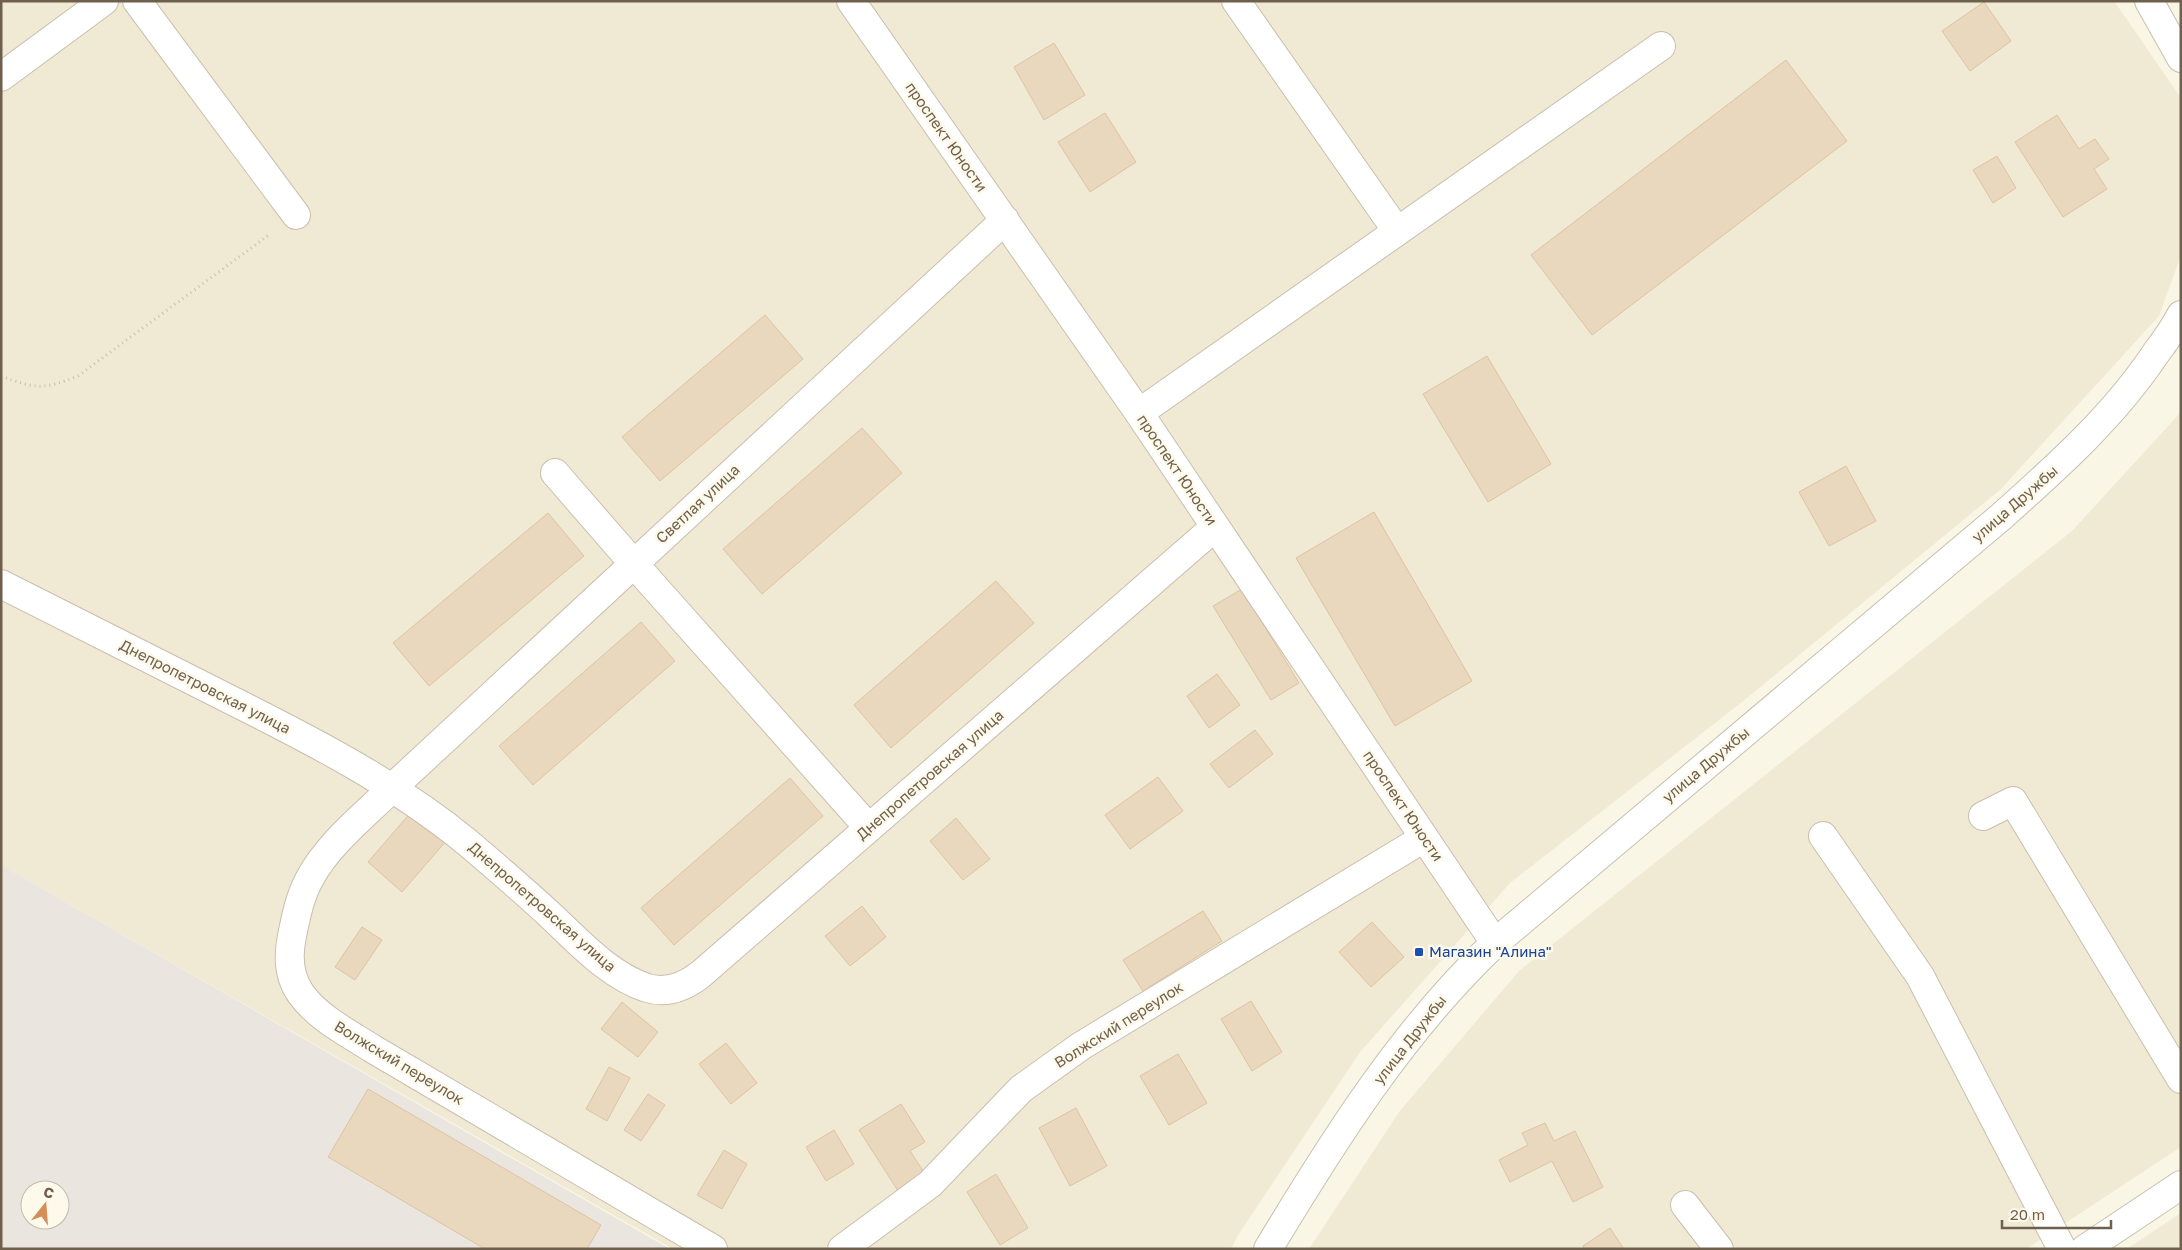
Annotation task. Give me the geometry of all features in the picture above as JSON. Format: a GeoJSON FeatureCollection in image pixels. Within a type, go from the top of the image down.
{"type":"FeatureCollection","features":[{"type":"Feature","properties":{"kind":"street"},"geometry":{"type":"LineString","coordinates":[[1,77],[104,1]]}},
{"type":"Feature","properties":{"kind":"street"},"geometry":{"type":"LineString","coordinates":[[137,1],[296,215]]}},
{"type":"Feature","properties":{"kind":"street","name":"проспект Юности"},"geometry":{"type":"LineString","coordinates":[[851,1],[1139,413],[1495,943]]}},
{"type":"Feature","properties":{"kind":"street"},"geometry":{"type":"LineString","coordinates":[[1236,1],[1397,231]]}},
{"type":"Feature","properties":{"kind":"street"},"geometry":{"type":"LineString","coordinates":[[2149,1],[2181,58]]}},
{"type":"Feature","properties":{"kind":"street"},"geometry":{"type":"LineString","coordinates":[[1139,413],[1661,46]]}},
{"type":"Feature","properties":{"kind":"street","name":"Светлая улица"},"geometry":{"type":"LineString","coordinates":[[392,788],[1005,220]]}},
{"type":"Feature","properties":{"kind":"street","name":"улица Дружбы"},"geometry":{"type":"LineString","coordinates":[[1268,1249],[1304,1190],[1374,1086],[1424,1019],[1464,972],[1495,943],[1987,528],[2062,462],[2110,414],[2142,375],[2181,315]]}},
{"type":"Feature","properties":{"kind":"street"},"geometry":{"type":"LineString","coordinates":[[555,473],[869,828]]}},
{"type":"Feature","properties":{"kind":"street","name":"Днепропетровская улица"},"geometry":{"type":"LineString","coordinates":[[1,584],[326,748],[392,788],[465,841],[608,966],[648,988],[660,990],[690,983],[1216,527]]}},
{"type":"Feature","properties":{"kind":"street","name":"Волжский переулок"},"geometry":{"type":"LineString","coordinates":[[392,788],[329,850],[310,877],[296,914],[288,956],[294,982],[300,993],[320,1013],[366,1045],[714,1249]]}},
{"type":"Feature","properties":{"kind":"street"},"geometry":{"type":"LineString","coordinates":[[1983,816],[2013,801],[2181,1078]]}},
{"type":"Feature","properties":{"kind":"street"},"geometry":{"type":"LineString","coordinates":[[1823,836],[1920,976],[2062,1249]]}},
{"type":"Feature","properties":{"kind":"street","name":"Волжский переулок"},"geometry":{"type":"LineString","coordinates":[[842,1249],[930,1184],[1022,1089],[1081,1046],[1424,838]]}},
{"type":"Feature","properties":{"kind":"street"},"geometry":{"type":"LineString","coordinates":[[2085,1249],[2181,1185]]}},
{"type":"Feature","properties":{"kind":"street"},"geometry":{"type":"LineString","coordinates":[[1685,1205],[1719,1249]]}},
{"type":"Feature","properties":{"kind":"path"},"geometry":{"type":"LineString","coordinates":[[1,376],[27,386],[52,386],[78,376],[296,215]]}},
{"type":"Feature","properties":{"kind":"shaded area"},"geometry":{"type":"Polygon","coordinates":[[[1,1],[2114,1],[2181,98],[2181,255],[2159,316],[2001,489],[1742,702],[1510,883],[1361,1051],[1237,1237],[1231,1249],[673,1249],[1,865],[1,1]]]}},
{"type":"Feature","properties":{"kind":"shaded area"},"geometry":{"type":"Polygon","coordinates":[[[2181,412],[2181,1147],[2026,1249],[1309,1249],[1399,1112],[1519,971],[2072,531],[2181,412]]]}},
{"type":"Feature","properties":{"kind":"shaded area"},"geometry":{"type":"Polygon","coordinates":[[[1,865],[670,1249],[1,1249],[1,865]]]}},
{"type":"Feature","properties":{"kind":"shaded area"},"geometry":{"type":"Polygon","coordinates":[[[2181,1213],[2181,1249],[2127,1249],[2181,1213]]]}},
{"type":"Feature","properties":{"kind":"building"},"geometry":{"type":"Polygon","coordinates":[[[1984,2],[2011,41],[1970,71],[1942,31],[1984,2]]]}},
{"type":"Feature","properties":{"kind":"building"},"geometry":{"type":"Polygon","coordinates":[[[1054,43],[1085,95],[1044,120],[1014,67],[1054,43]]]}},
{"type":"Feature","properties":{"kind":"building"},"geometry":{"type":"Polygon","coordinates":[[[1786,60],[1847,141],[1592,335],[1531,255],[1786,60]]]}},
{"type":"Feature","properties":{"kind":"building"},"geometry":{"type":"Polygon","coordinates":[[[1105,113],[1136,162],[1090,192],[1058,142],[1105,113]]]}},
{"type":"Feature","properties":{"kind":"building"},"geometry":{"type":"Polygon","coordinates":[[[2057,115],[2079,149],[2095,139],[2109,159],[2094,169],[2107,189],[2063,217],[2015,142],[2057,115]]]}},
{"type":"Feature","properties":{"kind":"building"},"geometry":{"type":"Polygon","coordinates":[[[1997,156],[2016,188],[1993,203],[1973,170],[1997,156]]]}},
{"type":"Feature","properties":{"kind":"building"},"geometry":{"type":"Polygon","coordinates":[[[765,315],[803,359],[660,481],[622,437],[765,315]]]}},
{"type":"Feature","properties":{"kind":"building"},"geometry":{"type":"Polygon","coordinates":[[[1487,356],[1551,464],[1488,502],[1423,394],[1487,356]]]}},
{"type":"Feature","properties":{"kind":"building"},"geometry":{"type":"Polygon","coordinates":[[[862,428],[902,473],[762,594],[723,549],[862,428]]]}},
{"type":"Feature","properties":{"kind":"building"},"geometry":{"type":"Polygon","coordinates":[[[1846,466],[1876,521],[1829,546],[1799,492],[1846,466]]]}},
{"type":"Feature","properties":{"kind":"building"},"geometry":{"type":"Polygon","coordinates":[[[1374,512],[1472,681],[1395,726],[1296,558],[1374,512]]]}},
{"type":"Feature","properties":{"kind":"building"},"geometry":{"type":"Polygon","coordinates":[[[548,513],[584,556],[429,686],[393,643],[548,513]]]}},
{"type":"Feature","properties":{"kind":"building"},"geometry":{"type":"Polygon","coordinates":[[[996,581],[1034,623],[891,748],[854,705],[996,581]]]}},
{"type":"Feature","properties":{"kind":"building"},"geometry":{"type":"Polygon","coordinates":[[[1242,589],[1299,683],[1271,700],[1213,606],[1242,589]]]}},
{"type":"Feature","properties":{"kind":"building"},"geometry":{"type":"Polygon","coordinates":[[[641,622],[675,661],[533,785],[499,746],[641,622]]]}},
{"type":"Feature","properties":{"kind":"building"},"geometry":{"type":"Polygon","coordinates":[[[1217,674],[1240,705],[1209,728],[1187,696],[1217,674]]]}},
{"type":"Feature","properties":{"kind":"building"},"geometry":{"type":"Polygon","coordinates":[[[1255,730],[1273,754],[1229,788],[1210,764],[1255,730]]]}},
{"type":"Feature","properties":{"kind":"building"},"geometry":{"type":"Polygon","coordinates":[[[1158,777],[1183,811],[1130,849],[1105,815],[1158,777]]]}},
{"type":"Feature","properties":{"kind":"building"},"geometry":{"type":"Polygon","coordinates":[[[790,778],[823,816],[674,945],[641,908],[790,778]]]}},
{"type":"Feature","properties":{"kind":"building"},"geometry":{"type":"Polygon","coordinates":[[[412,811],[447,840],[402,892],[368,862],[412,811]]]}},
{"type":"Feature","properties":{"kind":"building"},"geometry":{"type":"Polygon","coordinates":[[[956,818],[990,859],[963,880],[930,841],[956,818]]]}},
{"type":"Feature","properties":{"kind":"building"},"geometry":{"type":"Polygon","coordinates":[[[862,906],[886,937],[850,966],[825,936],[862,906]]]}},
{"type":"Feature","properties":{"kind":"building"},"geometry":{"type":"Polygon","coordinates":[[[1203,911],[1222,941],[1143,991],[1123,960],[1203,911]]]}},
{"type":"Feature","properties":{"kind":"building"},"geometry":{"type":"Polygon","coordinates":[[[1372,922],[1404,957],[1371,987],[1339,952],[1372,922]]]}},
{"type":"Feature","properties":{"kind":"building"},"geometry":{"type":"Polygon","coordinates":[[[362,927],[382,940],[355,980],[335,967],[362,927]]]}},
{"type":"Feature","properties":{"kind":"building"},"geometry":{"type":"Polygon","coordinates":[[[1251,1001],[1282,1052],[1252,1071],[1221,1019],[1251,1001]]]}},
{"type":"Feature","properties":{"kind":"building"},"geometry":{"type":"Polygon","coordinates":[[[622,1002],[658,1032],[638,1057],[601,1029],[622,1002]]]}},
{"type":"Feature","properties":{"kind":"building"},"geometry":{"type":"Polygon","coordinates":[[[726,1043],[757,1083],[731,1104],[699,1064],[726,1043]]]}},
{"type":"Feature","properties":{"kind":"building"},"geometry":{"type":"Polygon","coordinates":[[[1178,1054],[1207,1103],[1169,1125],[1140,1076],[1178,1054]]]}},
{"type":"Feature","properties":{"kind":"building"},"geometry":{"type":"Polygon","coordinates":[[[609,1067],[630,1078],[607,1121],[586,1109],[609,1067]]]}},
{"type":"Feature","properties":{"kind":"building"},"geometry":{"type":"Polygon","coordinates":[[[368,1089],[601,1225],[587,1249],[485,1249],[328,1157],[368,1089]]]}},
{"type":"Feature","properties":{"kind":"building"},"geometry":{"type":"Polygon","coordinates":[[[648,1094],[665,1105],[641,1141],[624,1130],[648,1094]]]}},
{"type":"Feature","properties":{"kind":"building"},"geometry":{"type":"Polygon","coordinates":[[[901,1104],[925,1142],[910,1151],[927,1177],[900,1194],[859,1130],[901,1104]]]}},
{"type":"Feature","properties":{"kind":"building"},"geometry":{"type":"Polygon","coordinates":[[[1076,1108],[1107,1166],[1070,1186],[1039,1128],[1076,1108]]]}},
{"type":"Feature","properties":{"kind":"building"},"geometry":{"type":"Polygon","coordinates":[[[1545,1123],[1554,1141],[1575,1131],[1603,1187],[1573,1202],[1552,1161],[1510,1182],[1499,1160],[1528,1145],[1522,1133],[1545,1123]]]}},
{"type":"Feature","properties":{"kind":"building"},"geometry":{"type":"Polygon","coordinates":[[[834,1130],[854,1164],[826,1181],[806,1147],[834,1130]]]}},
{"type":"Feature","properties":{"kind":"building"},"geometry":{"type":"Polygon","coordinates":[[[724,1150],[747,1164],[722,1209],[697,1195],[724,1150]]]}},
{"type":"Feature","properties":{"kind":"building"},"geometry":{"type":"Polygon","coordinates":[[[996,1174],[1028,1228],[1000,1245],[967,1192],[996,1174]]]}},
{"type":"Feature","properties":{"kind":"building"},"geometry":{"type":"Polygon","coordinates":[[[1610,1228],[1624,1249],[1584,1249],[1583,1246],[1610,1228]]]}},
{"type":"Feature","properties":{"kind":"place","name":"Магазин \"Алина\""},"geometry":{"type":"Point","coordinates":[1419,952]}}]}
